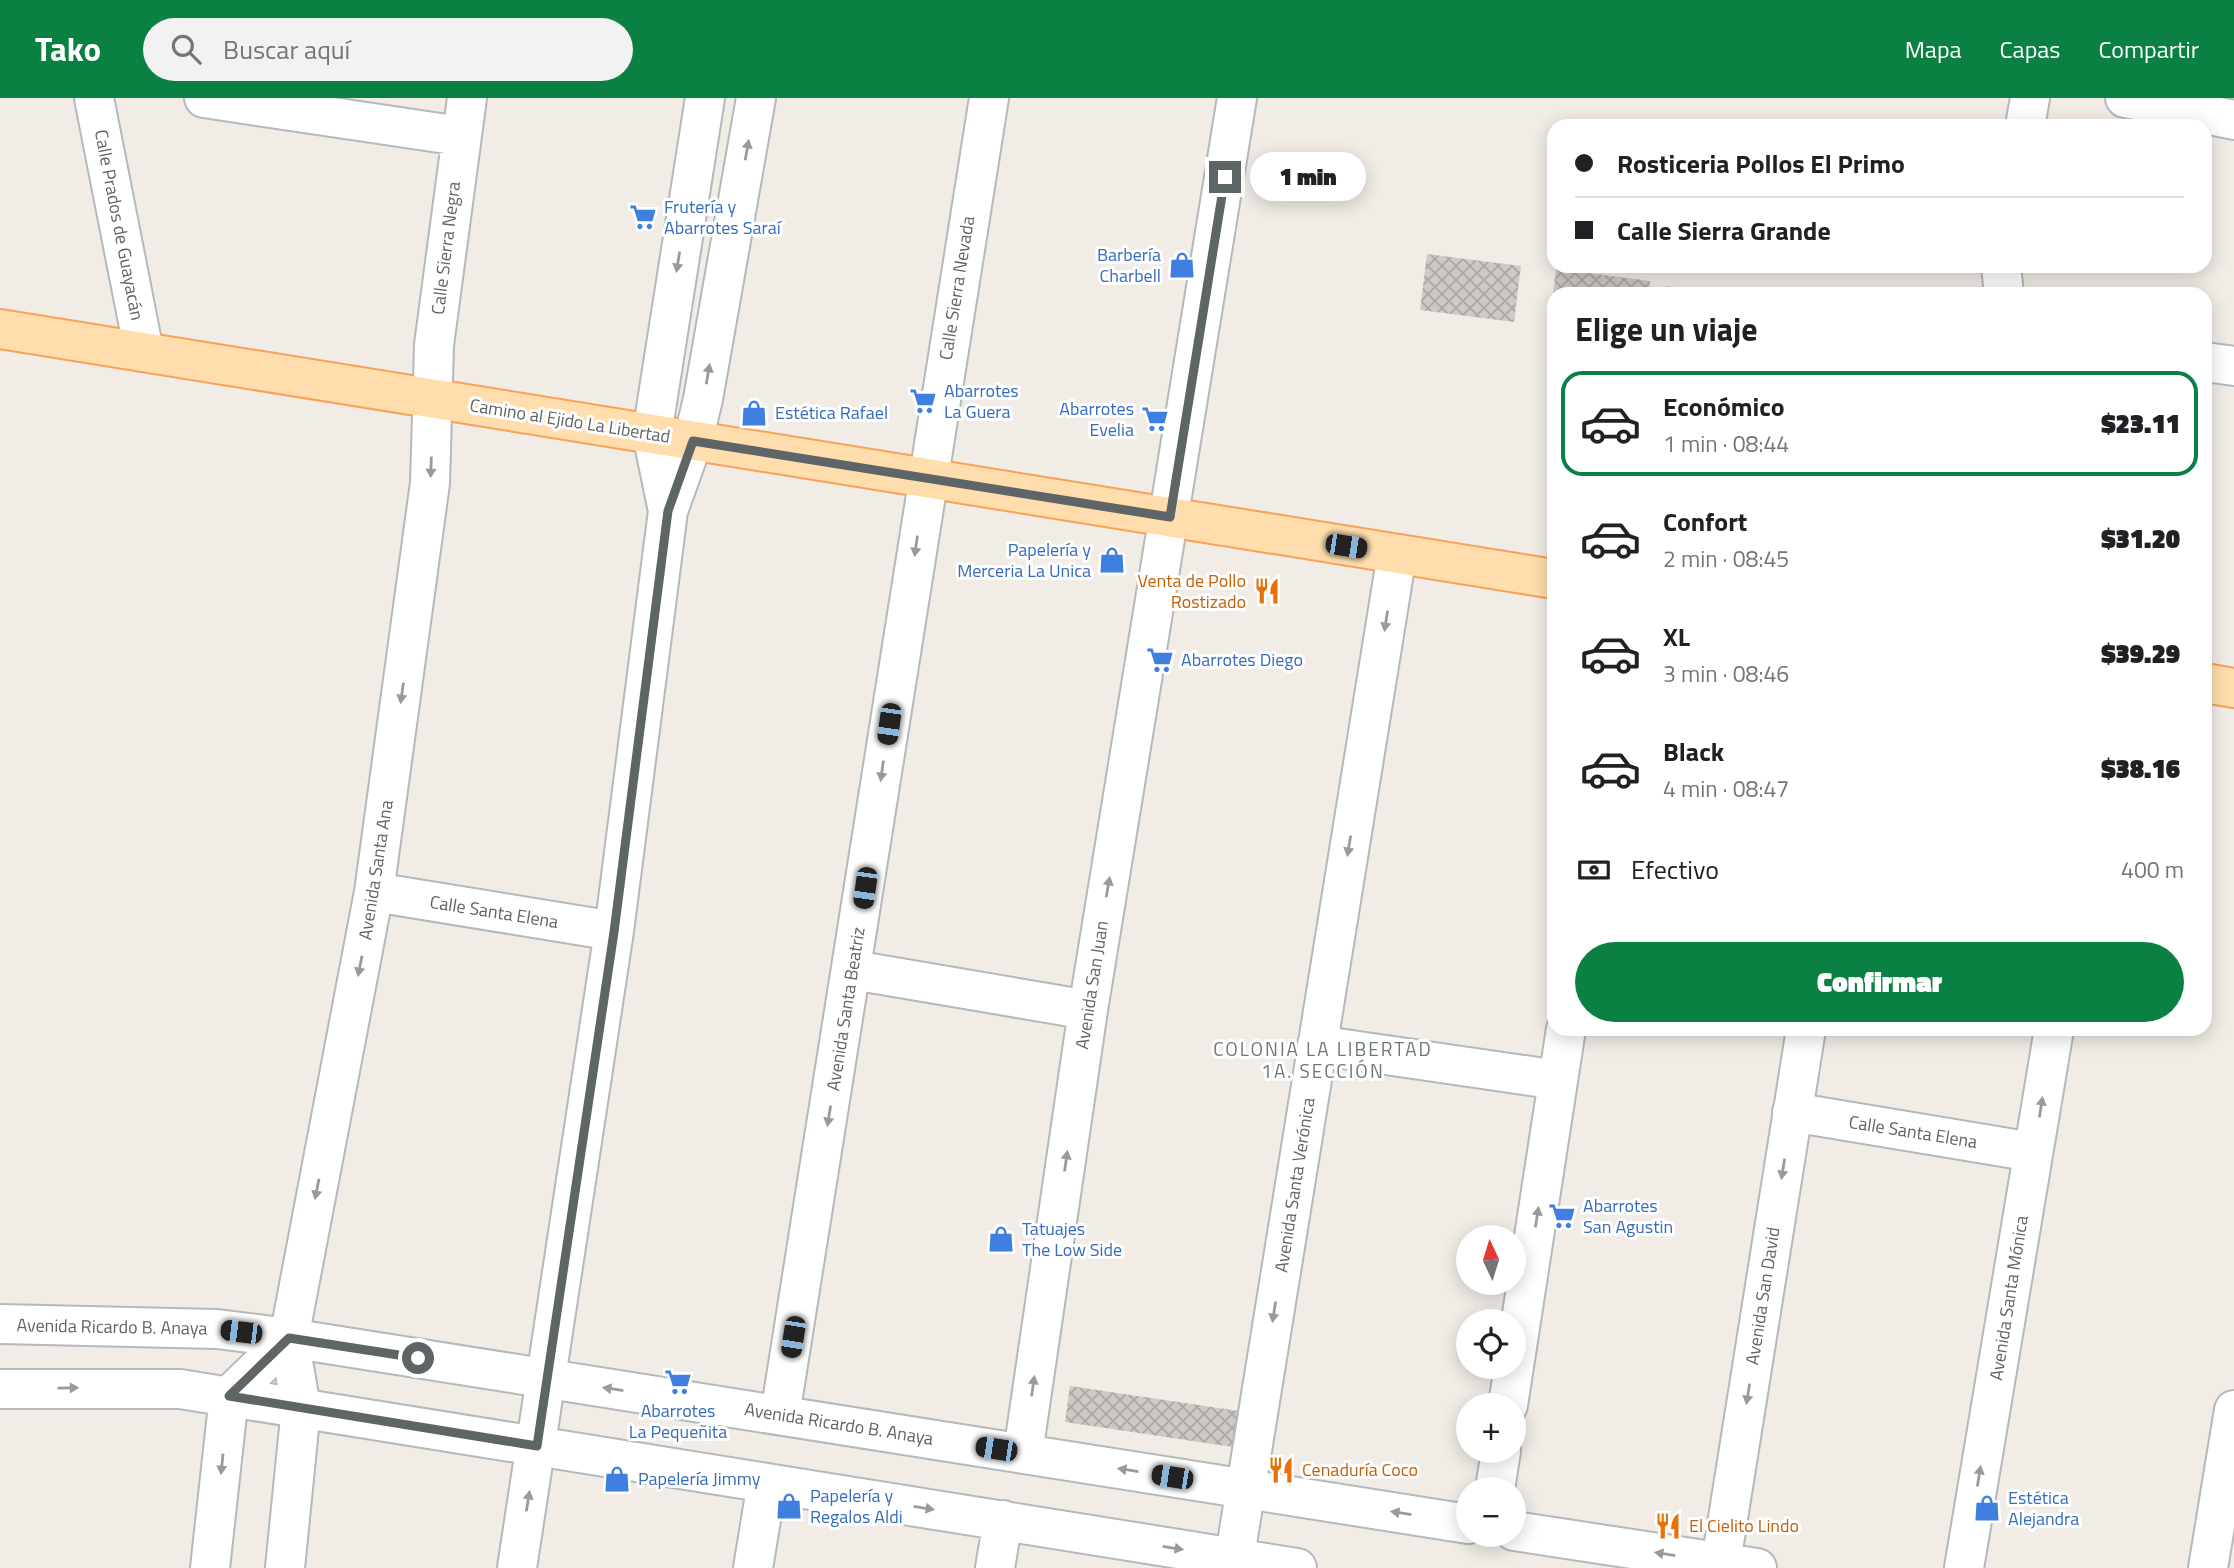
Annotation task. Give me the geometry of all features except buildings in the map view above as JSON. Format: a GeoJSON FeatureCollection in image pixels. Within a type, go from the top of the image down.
{"type":"FeatureCollection","features":[{"type":"Feature","properties":{"kind":"main road","name":"Camino al Ejido La Libertad"},"geometry":{"type":"LineString","coordinates":[[0,329],[1547,578]]}},
{"type":"Feature","properties":{"kind":"main road"},"geometry":{"type":"LineString","coordinates":[[2212,684],[2234,688]]}},
{"type":"Feature","properties":{"kind":"street","name":"Calle Prados de Guayacán"},"geometry":{"type":"LineString","coordinates":[[94,98],[144,352]]}},
{"type":"Feature","properties":{"kind":"street"},"geometry":{"type":"LineString","coordinates":[[204,98],[460,136]]}},
{"type":"Feature","properties":{"kind":"street","name":"Calle Sierra Negra"},"geometry":{"type":"LineString","coordinates":[[433,399],[434,345],[467,98]]}},
{"type":"Feature","properties":{"kind":"street"},"geometry":{"type":"LineString","coordinates":[[668,511],[652,434],[705,98]]}},
{"type":"Feature","properties":{"kind":"street"},"geometry":{"type":"LineString","coordinates":[[517,1568],[614,932],[668,511],[693,441],[704,399],[756,98]]}},
{"type":"Feature","properties":{"kind":"street","name":"Calle Sierra Nevada"},"geometry":{"type":"LineString","coordinates":[[926,478],[989,98]]}},
{"type":"Feature","properties":{"kind":"street","name":"Avenida San Juan"},"geometry":{"type":"LineString","coordinates":[[1023,1453],[1088,1010],[1237,98]]}},
{"type":"Feature","properties":{"kind":"street"},"geometry":{"type":"LineString","coordinates":[[2026,119],[2030,98]]}},
{"type":"Feature","properties":{"kind":"street"},"geometry":{"type":"LineString","coordinates":[[2125,98],[2179,103],[2234,120]]}},
{"type":"Feature","properties":{"kind":"street"},"geometry":{"type":"LineString","coordinates":[[2212,363],[2234,366]]}},
{"type":"Feature","properties":{"kind":"street","name":"Avenida Santa Ana"},"geometry":{"type":"LineString","coordinates":[[285,1568],[301,1408],[289,1338],[374,892],[430,483],[433,399]]}},
{"type":"Feature","properties":{"kind":"street","name":"Avenida Santa Beatriz"},"geometry":{"type":"LineString","coordinates":[[780,1415],[853,970],[926,478]]}},
{"type":"Feature","properties":{"kind":"street","name":"Avenida Santa Verónica"},"geometry":{"type":"LineString","coordinates":[[1233,1563],[1397,554]]}},
{"type":"Feature","properties":{"kind":"street","name":"Calle Santa Elena"},"geometry":{"type":"LineString","coordinates":[[374,892],[614,932]]}},
{"type":"Feature","properties":{"kind":"street"},"geometry":{"type":"LineString","coordinates":[[853,970],[1088,1010]]}},
{"type":"Feature","properties":{"kind":"street"},"geometry":{"type":"LineString","coordinates":[[1510,1393],[1565,1036]]}},
{"type":"Feature","properties":{"kind":"street","name":"Avenida San David"},"geometry":{"type":"LineString","coordinates":[[1739,1565],[1793,1112],[1805,1036]]}},
{"type":"Feature","properties":{"kind":"street","name":"Avenida Santa Mónica"},"geometry":{"type":"LineString","coordinates":[[1964,1568],[2053,1036]]}},
{"type":"Feature","properties":{"kind":"street"},"geometry":{"type":"LineString","coordinates":[[1317,1045],[1558,1080]]}},
{"type":"Feature","properties":{"kind":"street","name":"Calle Santa Elena"},"geometry":{"type":"LineString","coordinates":[[1793,1112],[2033,1152]]}},
{"type":"Feature","properties":{"kind":"street","name":"Avenida Ricardo B. Anaya"},"geometry":{"type":"LineString","coordinates":[[0,1325],[218,1329],[289,1338],[1456,1522]]}},
{"type":"Feature","properties":{"kind":"street"},"geometry":{"type":"LineString","coordinates":[[210,1568],[229,1396],[289,1338]]}},
{"type":"Feature","properties":{"kind":"street"},"geometry":{"type":"LineString","coordinates":[[0,1389],[180,1389],[1003,1520],[1233,1563],[1297,1568]]}},
{"type":"Feature","properties":{"kind":"street"},"geometry":{"type":"LineString","coordinates":[[2208,1568],[2234,1410]]}},
{"type":"Feature","properties":{"kind":"street"},"geometry":{"type":"LineString","coordinates":[[753,1568],[767,1483]]}},
{"type":"Feature","properties":{"kind":"street"},"geometry":{"type":"LineString","coordinates":[[995,1568],[1003,1520]]}},
{"type":"Feature","properties":{"kind":"street"},"geometry":{"type":"LineString","coordinates":[[1526,1533],[1739,1565]]}},
{"type":"Feature","properties":{"kind":"place","name":"Frutería y Abarrotes Saraí"},"geometry":{"type":"Point","coordinates":[643,217]}},
{"type":"Feature","properties":{"kind":"place","name":"Barbería Charbell"},"geometry":{"type":"Point","coordinates":[1182,265]}},
{"type":"Feature","properties":{"kind":"place","name":"Abarrotes La Guera"},"geometry":{"type":"Point","coordinates":[923,401]}},
{"type":"Feature","properties":{"kind":"place","name":"Estética Rafael"},"geometry":{"type":"Point","coordinates":[754,413]}},
{"type":"Feature","properties":{"kind":"place","name":"Abarrotes Evelia"},"geometry":{"type":"Point","coordinates":[1155,419]}},
{"type":"Feature","properties":{"kind":"place","name":"Papelería y Merceria La Unica"},"geometry":{"type":"Point","coordinates":[1112,560]}},
{"type":"Feature","properties":{"kind":"place","name":"Venta de Pollo Rostizado"},"geometry":{"type":"Point","coordinates":[1267,591]}},
{"type":"Feature","properties":{"kind":"place","name":"Abarrotes Diego"},"geometry":{"type":"Point","coordinates":[1160,660]}},
{"type":"Feature","properties":{"kind":"place","name":"Abarrotes San Agustin"},"geometry":{"type":"Point","coordinates":[1562,1216]}},
{"type":"Feature","properties":{"kind":"place","name":"Tatuajes The Low Side"},"geometry":{"type":"Point","coordinates":[1001,1239]}},
{"type":"Feature","properties":{"kind":"place","name":"Abarrotes La Pequeñita"},"geometry":{"type":"Point","coordinates":[678,1382]}},
{"type":"Feature","properties":{"kind":"place","name":"Cenaduría Coco"},"geometry":{"type":"Point","coordinates":[1281,1470]}},
{"type":"Feature","properties":{"kind":"place","name":"Papelería Jimmy"},"geometry":{"type":"Point","coordinates":[617,1479]}},
{"type":"Feature","properties":{"kind":"place","name":"Papelería y Regalos Aldi"},"geometry":{"type":"Point","coordinates":[789,1506]}},
{"type":"Feature","properties":{"kind":"place","name":"Estética Alejandra"},"geometry":{"type":"Point","coordinates":[1987,1508]}},
{"type":"Feature","properties":{"kind":"place","name":"El Cielito Lindo"},"geometry":{"type":"Point","coordinates":[1668,1526]}},
{"type":"Feature","properties":{"kind":"district","name":"COLONIA LA LIBERTAD 1A. SECCIÓN"},"geometry":{"type":"Point","coordinates":[1323,1060]}},
{"type":"Feature","properties":{"kind":"route"},"geometry":{"type":"LineString","coordinates":[[418,1358],[289,1338],[229,1396],[537,1446],[614,932],[668,511],[693,441],[1170,517],[1225,177]]}}]}
